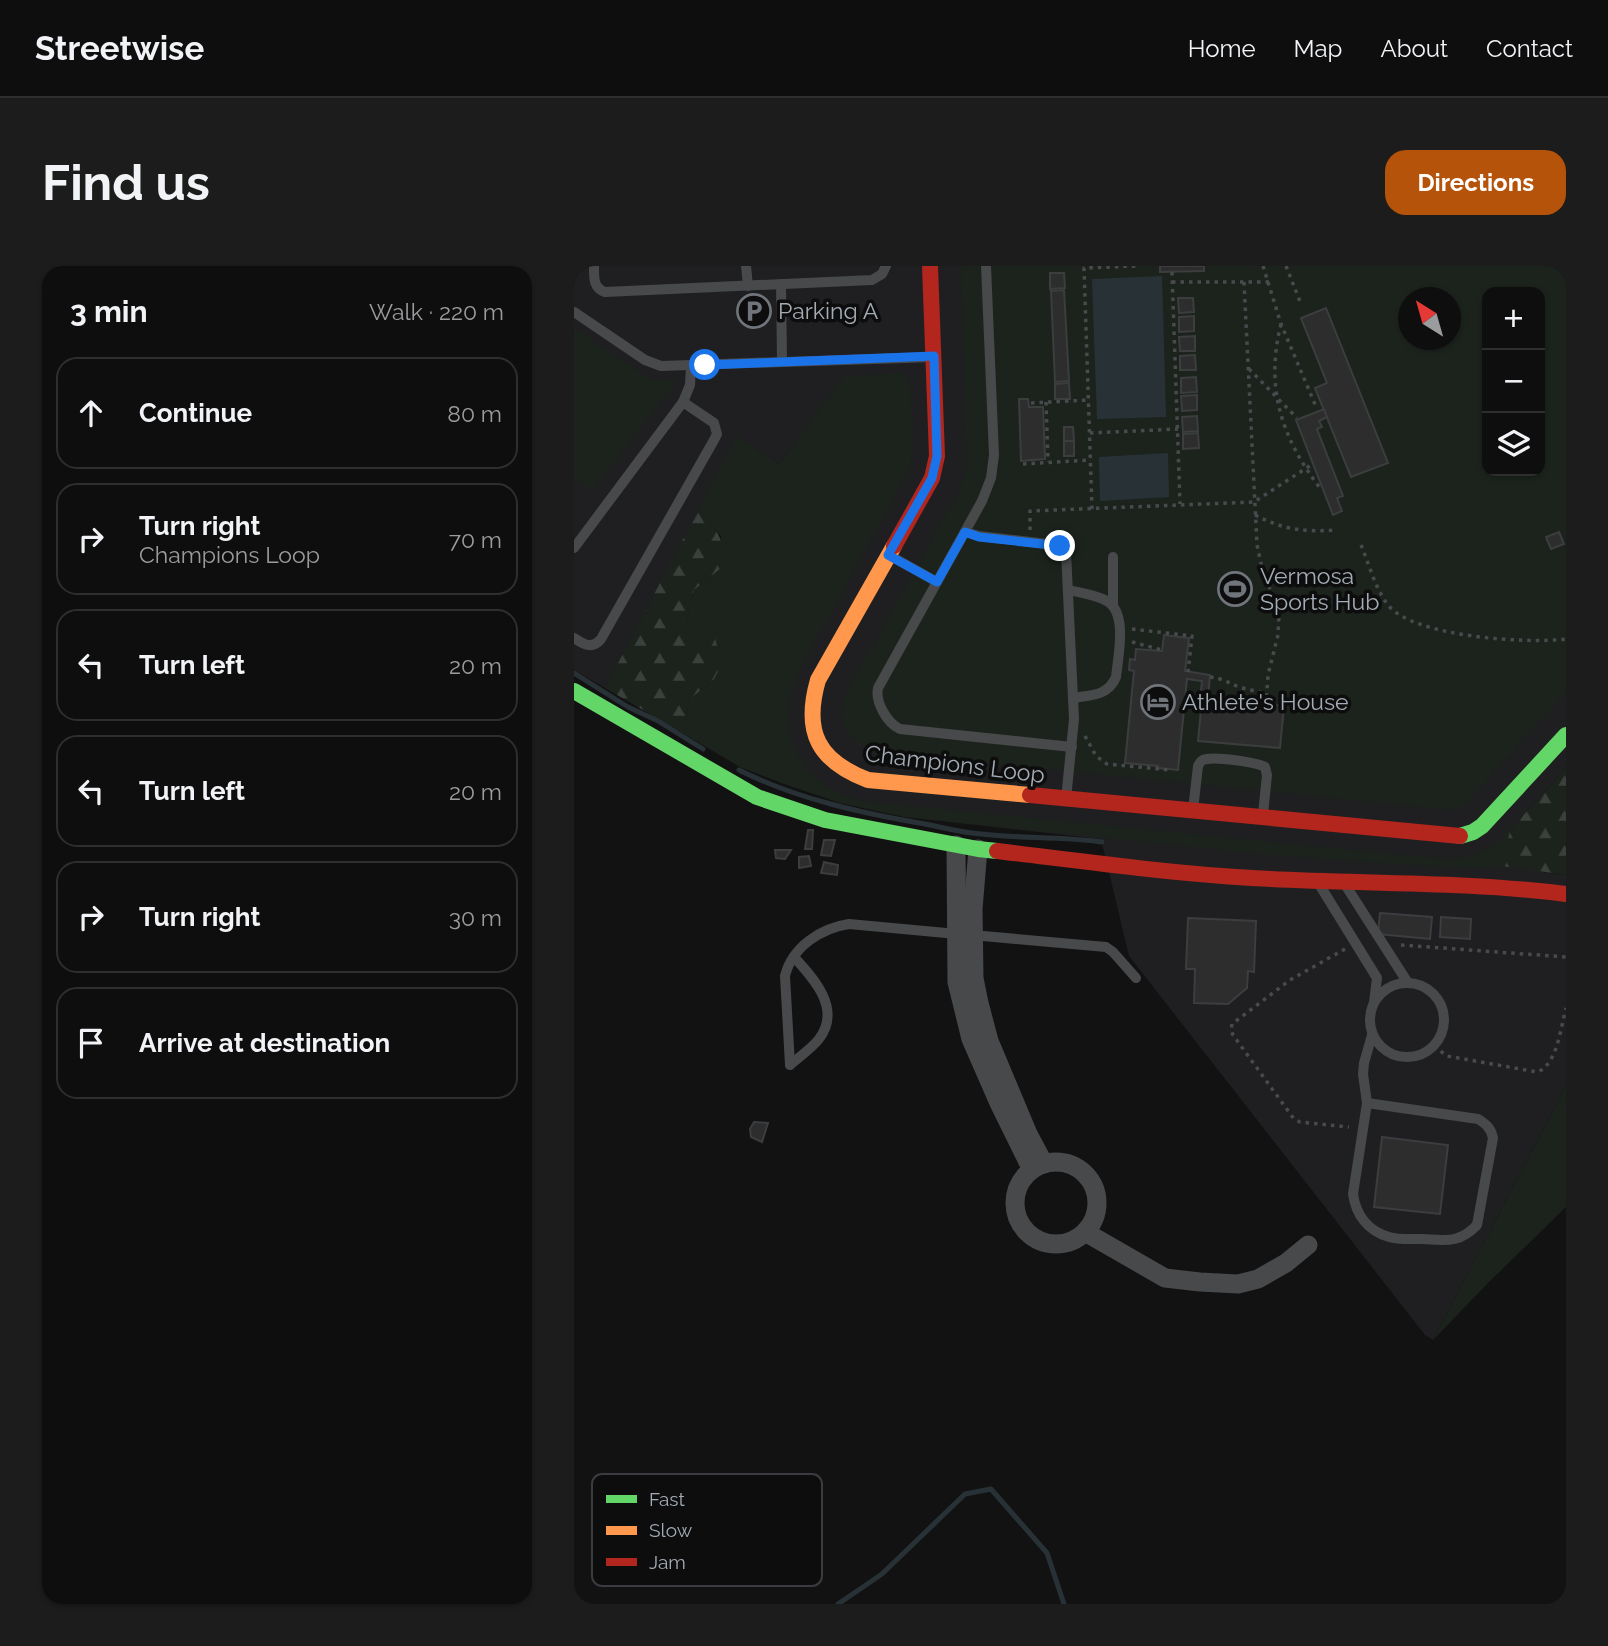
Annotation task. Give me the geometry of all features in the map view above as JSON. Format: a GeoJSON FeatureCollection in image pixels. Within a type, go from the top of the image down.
{"type":"FeatureCollection","features":[{"type":"Feature","properties":{"kind":"street","name":"Champions Loop"},"geometry":{"type":"LineString","coordinates":[[930,266],[937,456],[935,467],[932,478],[818,680],[810,708],[815,736],[822,749],[841,769],[868,780],[1450,837],[1466,835],[1482,827],[1566,735]]}},
{"type":"Feature","properties":{"kind":"street"},"geometry":{"type":"LineString","coordinates":[[574,691],[757,797],[825,820],[978,849],[1200,874],[1518,888],[1566,894]]}},
{"type":"Feature","properties":{"kind":"street"},"geometry":{"type":"LineString","coordinates":[[956,845],[965,934]]}},
{"type":"Feature","properties":{"kind":"street"},"geometry":{"type":"LineString","coordinates":[[978,849],[973,909],[965,934],[957,982],[971,1039],[999,1102],[1038,1167]]}},
{"type":"Feature","properties":{"kind":"street"},"geometry":{"type":"LineString","coordinates":[[1057,1162],[1070,1165],[1082,1171],[1091,1182],[1096,1194],[1093,1221],[1085,1232],[1074,1239],[1047,1243],[1024,1229],[1018,1218],[1015,1205],[1017,1191],[1022,1179],[1038,1167],[1057,1162]]}},
{"type":"Feature","properties":{"kind":"street"},"geometry":{"type":"LineString","coordinates":[[1085,1232],[1165,1278],[1199,1282],[1238,1284],[1258,1279],[1286,1263],[1308,1245]]}},
{"type":"Feature","properties":{"kind":"lane"},"geometry":{"type":"LineString","coordinates":[[594,266],[596,285],[598,289],[606,292],[872,280],[882,274],[886,266]]}},
{"type":"Feature","properties":{"kind":"lane"},"geometry":{"type":"LineString","coordinates":[[746,266],[748,286]]}},
{"type":"Feature","properties":{"kind":"lane"},"geometry":{"type":"LineString","coordinates":[[986,266],[993,467],[988,490],[878,688],[878,699],[891,725],[900,729],[1072,747]]}},
{"type":"Feature","properties":{"kind":"lane"},"geometry":{"type":"LineString","coordinates":[[781,284],[782,361]]}},
{"type":"Feature","properties":{"kind":"lane"},"geometry":{"type":"LineString","coordinates":[[574,312],[653,364],[669,366],[934,356]]}},
{"type":"Feature","properties":{"kind":"lane"},"geometry":{"type":"LineString","coordinates":[[574,548],[683,402],[690,385],[691,365]]}},
{"type":"Feature","properties":{"kind":"lane"},"geometry":{"type":"LineString","coordinates":[[574,638],[587,645],[593,645],[601,639],[717,434],[714,423],[683,402]]}},
{"type":"Feature","properties":{"kind":"lane"},"geometry":{"type":"LineString","coordinates":[[965,532],[979,537],[1056,545],[1064,549],[1067,556],[1073,698],[1072,747],[1066,799]]}},
{"type":"Feature","properties":{"kind":"lane"},"geometry":{"type":"LineString","coordinates":[[888,555],[937,582]]}},
{"type":"Feature","properties":{"kind":"lane"},"geometry":{"type":"LineString","coordinates":[[1113,557],[1113,606]]}},
{"type":"Feature","properties":{"kind":"lane"},"geometry":{"type":"LineString","coordinates":[[1069,590],[1107,601],[1117,612],[1120,626],[1116,677],[1113,683],[1103,692],[1073,698]]}},
{"type":"Feature","properties":{"kind":"lane"},"geometry":{"type":"LineString","coordinates":[[1193,811],[1200,762],[1209,759],[1257,763],[1265,767],[1267,775],[1262,818]]}},
{"type":"Feature","properties":{"kind":"lane"},"geometry":{"type":"LineString","coordinates":[[1317,880],[1377,978],[1370,1014],[1370,1025],[1378,1044],[1395,1056],[1406,1058],[1426,1052],[1440,1037],[1444,1016],[1441,1006],[1436,997],[1419,985],[1398,984],[1380,995],[1373,1004]]}},
{"type":"Feature","properties":{"kind":"lane"},"geometry":{"type":"LineString","coordinates":[[1343,881],[1408,983]]}},
{"type":"Feature","properties":{"kind":"lane"},"geometry":{"type":"LineString","coordinates":[[793,957],[812,977],[828,1009],[826,1024],[818,1039],[790,1065],[785,976],[788,965],[793,957],[812,938],[835,926],[849,924],[1106,947],[1136,978]]}},
{"type":"Feature","properties":{"kind":"lane"},"geometry":{"type":"LineString","coordinates":[[1367,1103],[1478,1119],[1487,1125],[1493,1138],[1476,1225],[1468,1234],[1458,1239],[1390,1238],[1373,1230],[1354,1206],[1353,1194],[1367,1103],[1364,1063],[1373,1035]]}},
{"type":"Feature","properties":{"kind":"path"},"geometry":{"type":"LineString","coordinates":[[1092,509],[1084,268],[1136,266]]}},
{"type":"Feature","properties":{"kind":"path"},"geometry":{"type":"LineString","coordinates":[[1263,266],[1281,324],[1317,409]]}},
{"type":"Feature","properties":{"kind":"path"},"geometry":{"type":"LineString","coordinates":[[1286,266],[1301,304]]}},
{"type":"Feature","properties":{"kind":"path"},"geometry":{"type":"LineString","coordinates":[[1172,272],[1180,505]]}},
{"type":"Feature","properties":{"kind":"path"},"geometry":{"type":"LineString","coordinates":[[1172,282],[1269,282]]}},
{"type":"Feature","properties":{"kind":"path"},"geometry":{"type":"LineString","coordinates":[[1244,282],[1258,557],[1279,613],[1278,635],[1269,665],[1266,705]]}},
{"type":"Feature","properties":{"kind":"path"},"geometry":{"type":"LineString","coordinates":[[1281,324],[1275,355],[1277,398],[1290,438],[1306,469],[1320,488]]}},
{"type":"Feature","properties":{"kind":"path"},"geometry":{"type":"LineString","coordinates":[[1248,368],[1297,418]]}},
{"type":"Feature","properties":{"kind":"path"},"geometry":{"type":"LineString","coordinates":[[1031,403],[1089,400]]}},
{"type":"Feature","properties":{"kind":"path"},"geometry":{"type":"LineString","coordinates":[[1046,402],[1048,462]]}},
{"type":"Feature","properties":{"kind":"path"},"geometry":{"type":"LineString","coordinates":[[1090,433],[1178,429]]}},
{"type":"Feature","properties":{"kind":"path"},"geometry":{"type":"LineString","coordinates":[[1023,464],[1091,460]]}},
{"type":"Feature","properties":{"kind":"path"},"geometry":{"type":"LineString","coordinates":[[1030,542],[1030,511],[1254,502],[1311,465]]}},
{"type":"Feature","properties":{"kind":"path"},"geometry":{"type":"LineString","coordinates":[[1255,515],[1291,529],[1336,530]]}},
{"type":"Feature","properties":{"kind":"path"},"geometry":{"type":"LineString","coordinates":[[1361,545],[1381,595],[1388,606],[1408,620],[1437,630],[1497,639],[1536,642],[1566,639]]}},
{"type":"Feature","properties":{"kind":"path"},"geometry":{"type":"LineString","coordinates":[[1131,629],[1192,636],[1188,671]]}},
{"type":"Feature","properties":{"kind":"path"},"geometry":{"type":"LineString","coordinates":[[1129,642],[1162,650]]}},
{"type":"Feature","properties":{"kind":"path"},"geometry":{"type":"LineString","coordinates":[[1210,677],[1224,679],[1251,691],[1266,693]]}},
{"type":"Feature","properties":{"kind":"path"},"geometry":{"type":"LineString","coordinates":[[1085,736],[1096,756],[1107,764],[1170,770]]}},
{"type":"Feature","properties":{"kind":"path"},"geometry":{"type":"LineString","coordinates":[[1356,942],[1290,980],[1232,1024],[1231,1030],[1294,1119],[1362,1129]]}},
{"type":"Feature","properties":{"kind":"path"},"geometry":{"type":"LineString","coordinates":[[1382,943],[1566,957]]}},
{"type":"Feature","properties":{"kind":"path"},"geometry":{"type":"LineString","coordinates":[[1434,1045],[1447,1056],[1537,1072],[1543,1070],[1553,1057],[1566,1008]]}},
{"type":"Feature","properties":{"kind":"shaded area"},"geometry":{"type":"Polygon","coordinates":[[[574,266],[1566,266],[1566,768],[1510,830],[1541,872],[1566,875],[1566,1086],[1433,1340],[1425,1335],[1129,956],[1101,839],[905,817],[840,803],[740,767],[844,377],[779,464],[737,437],[605,688],[574,670],[574,266]]]}},
{"type":"Feature","properties":{"kind":"shaded area"},"geometry":{"type":"Polygon","coordinates":[[[1162,276],[1166,417],[1097,419],[1092,279],[1162,276]]]}},
{"type":"Feature","properties":{"kind":"shaded area"},"geometry":{"type":"Polygon","coordinates":[[[1168,453],[1169,497],[1100,501],[1099,457],[1168,453]]]}},
{"type":"Feature","properties":{"kind":"green space","name":"Vermosa Sports Hub"},"geometry":{"type":"Polygon","coordinates":[[[961,266],[1566,266],[1566,692],[1460,808],[1452,810],[876,752],[858,744],[843,724],[842,706],[845,696],[958,493],[967,468],[961,266]]]}},
{"type":"Feature","properties":{"kind":"green space"},"geometry":{"type":"Polygon","coordinates":[[[574,328],[650,379],[678,379],[592,491],[574,479],[574,328]]]}},
{"type":"Feature","properties":{"kind":"green space"},"geometry":{"type":"Polygon","coordinates":[[[901,373],[907,377],[910,384],[913,432],[909,468],[800,669],[792,692],[788,715],[790,735],[797,754],[809,771],[825,785],[845,795],[869,802],[1454,860],[1485,850],[1510,830],[1502,866],[1422,866],[1259,854],[905,817],[840,803],[784,784],[740,767],[684,734],[689,700],[714,679],[686,623],[694,590],[720,569],[721,536],[698,510],[737,436],[779,464],[844,376],[901,373]]]}},
{"type":"Feature","properties":{"kind":"green space"},"geometry":{"type":"Polygon","coordinates":[[[698,510],[719,536],[722,558],[720,569],[694,590],[686,623],[691,631],[715,638],[722,664],[714,679],[689,700],[684,734],[605,688],[698,510]]]}},
{"type":"Feature","properties":{"kind":"green space"},"geometry":{"type":"Polygon","coordinates":[[[1566,768],[1566,875],[1502,866],[1510,830],[1566,768]]]}},
{"type":"Feature","properties":{"kind":"green space"},"geometry":{"type":"Polygon","coordinates":[[[1566,1086],[1566,1207],[1433,1340],[1566,1086]]]}},
{"type":"Feature","properties":{"kind":"building"},"geometry":{"type":"Polygon","coordinates":[[[1160,266],[1204,266],[1204,271],[1160,272],[1160,266]]]}},
{"type":"Feature","properties":{"kind":"building"},"geometry":{"type":"Polygon","coordinates":[[[1050,273],[1064,273],[1065,288],[1050,289],[1050,273]]]}},
{"type":"Feature","properties":{"kind":"building"},"geometry":{"type":"Polygon","coordinates":[[[1064,290],[1069,381],[1055,382],[1051,291],[1064,290]]]}},
{"type":"Feature","properties":{"kind":"building"},"geometry":{"type":"Polygon","coordinates":[[[1178,298],[1193,298],[1194,312],[1179,313],[1178,298]]]}},
{"type":"Feature","properties":{"kind":"building"},"geometry":{"type":"Polygon","coordinates":[[[1326,308],[1388,463],[1351,477],[1315,388],[1327,383],[1301,318],[1326,308]]]}},
{"type":"Feature","properties":{"kind":"building"},"geometry":{"type":"Polygon","coordinates":[[[1194,316],[1194,331],[1179,332],[1179,317],[1194,316]]]}},
{"type":"Feature","properties":{"kind":"building"},"geometry":{"type":"Polygon","coordinates":[[[1195,336],[1195,351],[1180,351],[1179,337],[1195,336]]]}},
{"type":"Feature","properties":{"kind":"building"},"geometry":{"type":"Polygon","coordinates":[[[1195,355],[1196,370],[1180,370],[1180,356],[1195,355]]]}},
{"type":"Feature","properties":{"kind":"building"},"geometry":{"type":"Polygon","coordinates":[[[1196,377],[1197,392],[1181,393],[1181,378],[1196,377]]]}},
{"type":"Feature","properties":{"kind":"building"},"geometry":{"type":"Polygon","coordinates":[[[1069,383],[1070,399],[1055,399],[1055,384],[1069,383]]]}},
{"type":"Feature","properties":{"kind":"building"},"geometry":{"type":"Polygon","coordinates":[[[1197,395],[1197,410],[1182,411],[1181,396],[1197,395]]]}},
{"type":"Feature","properties":{"kind":"building"},"geometry":{"type":"Polygon","coordinates":[[[1019,399],[1028,399],[1029,407],[1043,407],[1045,459],[1021,461],[1019,399]]]}},
{"type":"Feature","properties":{"kind":"building"},"geometry":{"type":"Polygon","coordinates":[[[1324,409],[1327,417],[1319,421],[1322,427],[1317,429],[1343,496],[1337,498],[1342,511],[1333,515],[1296,420],[1324,409]]]}},
{"type":"Feature","properties":{"kind":"building"},"geometry":{"type":"Polygon","coordinates":[[[1197,416],[1198,431],[1183,432],[1182,417],[1197,416]]]}},
{"type":"Feature","properties":{"kind":"building"},"geometry":{"type":"Polygon","coordinates":[[[1064,427],[1073,427],[1074,441],[1064,441],[1064,427]]]}},
{"type":"Feature","properties":{"kind":"building"},"geometry":{"type":"Polygon","coordinates":[[[1198,433],[1199,448],[1183,449],[1183,434],[1198,433]]]}},
{"type":"Feature","properties":{"kind":"building"},"geometry":{"type":"Polygon","coordinates":[[[1064,441],[1074,441],[1074,456],[1064,456],[1064,441]]]}},
{"type":"Feature","properties":{"kind":"building"},"geometry":{"type":"Polygon","coordinates":[[[1559,532],[1564,544],[1551,549],[1546,537],[1559,532]]]}},
{"type":"Feature","properties":{"kind":"building","name":"Athlete's House"},"geometry":{"type":"Polygon","coordinates":[[[1164,635],[1189,638],[1185,671],[1210,675],[1208,699],[1284,706],[1280,748],[1198,741],[1202,681],[1187,679],[1178,770],[1125,763],[1134,671],[1129,670],[1130,659],[1135,660],[1136,649],[1162,651],[1164,635]]]}},
{"type":"Feature","properties":{"kind":"building"},"geometry":{"type":"Polygon","coordinates":[[[808,830],[813,830],[812,849],[805,849],[808,830]]]}},
{"type":"Feature","properties":{"kind":"building"},"geometry":{"type":"Polygon","coordinates":[[[824,840],[835,840],[831,856],[821,855],[824,840]]]}},
{"type":"Feature","properties":{"kind":"building"},"geometry":{"type":"Polygon","coordinates":[[[775,850],[791,850],[785,859],[776,858],[775,850]]]}},
{"type":"Feature","properties":{"kind":"building"},"geometry":{"type":"Polygon","coordinates":[[[809,856],[811,866],[799,868],[799,857],[809,856]]]}},
{"type":"Feature","properties":{"kind":"building"},"geometry":{"type":"Polygon","coordinates":[[[824,862],[838,865],[837,875],[821,873],[824,862]]]}},
{"type":"Feature","properties":{"kind":"building"},"geometry":{"type":"Polygon","coordinates":[[[1380,913],[1432,917],[1430,939],[1378,934],[1380,913]]]}},
{"type":"Feature","properties":{"kind":"building"},"geometry":{"type":"Polygon","coordinates":[[[1441,917],[1471,919],[1470,939],[1440,937],[1441,917]]]}},
{"type":"Feature","properties":{"kind":"building"},"geometry":{"type":"Polygon","coordinates":[[[1188,918],[1256,921],[1254,972],[1248,971],[1247,988],[1228,1004],[1194,1003],[1195,969],[1186,969],[1188,918]]]}},
{"type":"Feature","properties":{"kind":"building"},"geometry":{"type":"Polygon","coordinates":[[[754,1122],[768,1123],[762,1142],[751,1137],[750,1129],[754,1122]]]}},
{"type":"Feature","properties":{"kind":"building"},"geometry":{"type":"Polygon","coordinates":[[[1382,1137],[1448,1145],[1440,1214],[1374,1207],[1382,1137]]]}},
{"type":"Feature","properties":{"kind":"waterway"},"geometry":{"type":"LineString","coordinates":[[574,673],[703,749]]}},
{"type":"Feature","properties":{"kind":"waterway"},"geometry":{"type":"LineString","coordinates":[[739,770],[806,797],[877,815],[972,833],[1102,842]]}},
{"type":"Feature","properties":{"kind":"waterway"},"geometry":{"type":"LineString","coordinates":[[838,1604],[882,1574],[965,1494],[991,1489],[1047,1553],[1064,1604]]}},
{"type":"Feature","properties":{"kind":"traffic: fast"},"geometry":{"type":"LineString","coordinates":[[574,691],[757,797],[825,820],[997,851]]}},
{"type":"Feature","properties":{"kind":"traffic: fast"},"geometry":{"type":"LineString","coordinates":[[1460,836],[1482,826],[1566,735]]}},
{"type":"Feature","properties":{"kind":"traffic: slow"},"geometry":{"type":"LineString","coordinates":[[894,546],[818,680],[812,715],[819,742],[826,754],[837,764],[868,780],[1030,795]]}},
{"type":"Feature","properties":{"kind":"traffic: jam"},"geometry":{"type":"LineString","coordinates":[[894,546],[932,478],[937,456],[930,266]]}},
{"type":"Feature","properties":{"kind":"traffic: jam"},"geometry":{"type":"LineString","coordinates":[[1030,795],[1460,836]]}},
{"type":"Feature","properties":{"kind":"traffic: jam"},"geometry":{"type":"LineString","coordinates":[[997,851],[1220,876],[1488,887],[1566,894]]}},
{"type":"Feature","properties":{"kind":"place","name":"Parking A"},"geometry":{"type":"Point","coordinates":[754,311]}},
{"type":"Feature","properties":{"kind":"place","name":"Vermosa Sports Hub"},"geometry":{"type":"Point","coordinates":[1235,589]}},
{"type":"Feature","properties":{"kind":"place","name":"Athlete's House"},"geometry":{"type":"Point","coordinates":[1158,702]}},
{"type":"Feature","properties":{"kind":"route"},"geometry":{"type":"LineString","coordinates":[[705,365],[934,356],[935,467],[932,478],[888,555],[937,582],[965,532],[979,537],[1060,546]]}}]}
